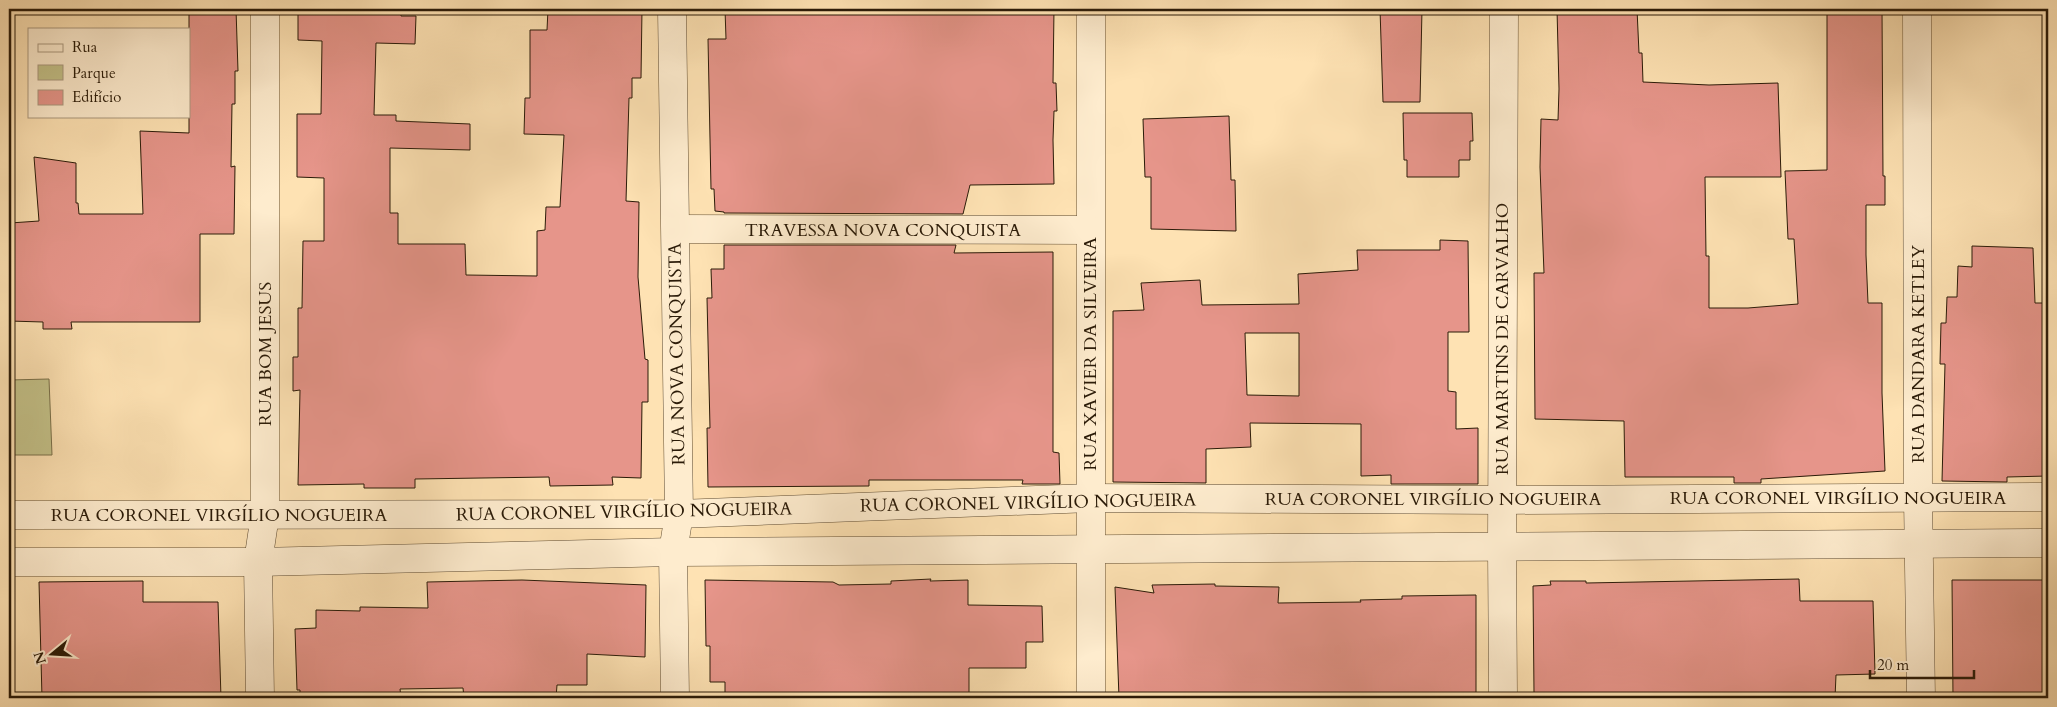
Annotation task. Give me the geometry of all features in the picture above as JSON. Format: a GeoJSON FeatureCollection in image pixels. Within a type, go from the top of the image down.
{"type":"FeatureCollection","features":[{"type":"Feature","properties":{"kind":"street","name":"RUA BOM JESUS"},"geometry":{"type":"LineString","coordinates":[[260,698],[258,562],[265,515],[265,9]]}},
{"type":"Feature","properties":{"kind":"street","name":"RUA NOVA CONQUISTA"},"geometry":{"type":"LineString","coordinates":[[672,9],[679,514],[673,552],[675,698]]}},
{"type":"Feature","properties":{"kind":"street","name":"RUA XAVIER DA SILVEIRA"},"geometry":{"type":"LineString","coordinates":[[1091,9],[1091,698]]}},
{"type":"Feature","properties":{"kind":"street","name":"RUA MARTINS DE CARVALHO"},"geometry":{"type":"LineString","coordinates":[[1503,698],[1504,9]]}},
{"type":"Feature","properties":{"kind":"street","name":"RUA DANDARA KETLEY"},"geometry":{"type":"LineString","coordinates":[[1917,9],[1918,544],[1921,698]]}},
{"type":"Feature","properties":{"kind":"street","name":"TRAVESSA NOVA CONQUISTA"},"geometry":{"type":"LineString","coordinates":[[676,230],[1090,230]]}},
{"type":"Feature","properties":{"kind":"street","name":"RUA CORONEL VIRGÍLIO NOGUEIRA"},"geometry":{"type":"LineString","coordinates":[[9,516],[679,514],[1090,498],[1502,500],[2048,497]]}},
{"type":"Feature","properties":{"kind":"street"},"geometry":{"type":"LineString","coordinates":[[9,562],[258,562],[673,552],[2048,543]]}},
{"type":"Feature","properties":{"kind":"green space"},"geometry":{"type":"Polygon","coordinates":[[[49,379],[52,455],[9,455],[9,380],[49,379]]]}},
{"type":"Feature","properties":{"kind":"building"},"geometry":{"type":"Polygon","coordinates":[[[189,9],[236,9],[238,71],[235,71],[235,104],[232,104],[231,167],[235,166],[234,234],[200,234],[200,322],[71,322],[72,329],[43,329],[43,322],[9,321],[10,223],[39,221],[34,157],[76,163],[76,203],[78,203],[79,214],[143,214],[140,131],[189,133],[189,9]]]}},
{"type":"Feature","properties":{"kind":"building"},"geometry":{"type":"Polygon","coordinates":[[[298,9],[401,9],[401,16],[416,16],[415,44],[376,43],[374,115],[396,115],[396,121],[470,124],[470,150],[390,148],[390,213],[398,213],[398,244],[465,244],[466,275],[537,276],[537,231],[545,230],[546,207],[560,207],[564,135],[524,134],[525,98],[530,98],[530,30],[547,30],[548,9],[642,9],[641,78],[632,78],[632,98],[629,98],[626,201],[639,202],[638,277],[645,359],[648,360],[648,402],[642,402],[641,478],[612,477],[613,485],[550,486],[549,477],[415,479],[415,488],[364,488],[364,484],[298,485],[300,390],[293,391],[293,357],[298,357],[298,308],[302,308],[303,241],[324,241],[324,178],[297,177],[297,114],[321,114],[322,41],[298,40],[298,9]]]}},
{"type":"Feature","properties":{"kind":"building"},"geometry":{"type":"Polygon","coordinates":[[[725,9],[1054,9],[1053,83],[1056,83],[1057,111],[1054,111],[1054,184],[970,185],[963,214],[724,213],[715,211],[714,189],[711,189],[708,39],[726,39],[725,9]]]}},
{"type":"Feature","properties":{"kind":"building"},"geometry":{"type":"Polygon","coordinates":[[[1380,9],[1422,9],[1420,102],[1383,102],[1380,9]]]}},
{"type":"Feature","properties":{"kind":"building"},"geometry":{"type":"Polygon","coordinates":[[[1557,9],[1637,9],[1639,53],[1642,53],[1643,82],[1709,85],[1778,83],[1781,177],[1705,177],[1706,256],[1709,256],[1709,308],[1748,308],[1798,304],[1794,239],[1788,239],[1785,171],[1827,170],[1827,9],[1882,9],[1883,176],[1885,176],[1885,205],[1866,205],[1866,255],[1868,303],[1882,303],[1882,393],[1885,471],[1761,479],[1761,483],[1734,483],[1734,477],[1625,477],[1624,421],[1535,419],[1534,273],[1544,273],[1540,167],[1541,119],[1558,120],[1557,9]]]}},
{"type":"Feature","properties":{"kind":"building"},"geometry":{"type":"Polygon","coordinates":[[[1403,113],[1472,113],[1473,141],[1470,141],[1470,160],[1459,160],[1459,177],[1407,177],[1407,160],[1404,160],[1403,113]]]}},
{"type":"Feature","properties":{"kind":"building"},"geometry":{"type":"Polygon","coordinates":[[[1229,116],[1231,180],[1235,180],[1236,231],[1151,229],[1151,177],[1145,177],[1143,119],[1229,116]]]}},
{"type":"Feature","properties":{"kind":"building"},"geometry":{"type":"Polygon","coordinates":[[[1440,240],[1468,241],[1469,332],[1448,332],[1448,391],[1456,392],[1456,429],[1478,428],[1478,484],[1391,484],[1391,475],[1361,476],[1361,424],[1250,423],[1251,447],[1206,449],[1206,483],[1113,482],[1113,311],[1144,310],[1141,283],[1200,280],[1202,305],[1299,304],[1298,274],[1358,270],[1357,250],[1440,250],[1440,240]],[[1245,333],[1247,395],[1299,396],[1299,333],[1245,333]]]}},
{"type":"Feature","properties":{"kind":"building"},"geometry":{"type":"Polygon","coordinates":[[[724,245],[956,245],[954,253],[1053,252],[1053,452],[1059,453],[1060,484],[1022,484],[1023,480],[869,480],[869,486],[708,487],[707,428],[710,428],[707,298],[712,298],[711,269],[724,269],[724,245]]]}},
{"type":"Feature","properties":{"kind":"building"},"geometry":{"type":"Polygon","coordinates":[[[1972,246],[2033,248],[2035,303],[2048,303],[2048,476],[2007,477],[2007,482],[1942,481],[1945,364],[1940,364],[1941,323],[1946,323],[1947,297],[1957,297],[1958,266],[1972,267],[1972,246]]]}},
{"type":"Feature","properties":{"kind":"building"},"geometry":{"type":"Polygon","coordinates":[[[931,579],[930,581],[968,580],[968,605],[1042,606],[1043,642],[1026,642],[1026,668],[969,668],[969,698],[725,698],[725,682],[710,682],[710,646],[706,646],[705,580],[833,582],[839,585],[891,584],[891,581],[931,579]]]}},
{"type":"Feature","properties":{"kind":"building"},"geometry":{"type":"Polygon","coordinates":[[[1799,579],[1800,601],[1873,601],[1875,674],[1836,675],[1835,698],[1802,698],[1802,695],[1705,696],[1705,698],[1586,698],[1586,693],[1534,693],[1533,586],[1551,585],[1550,581],[1586,581],[1586,583],[1799,579]]]}},
{"type":"Feature","properties":{"kind":"building"},"geometry":{"type":"Polygon","coordinates":[[[522,580],[646,585],[645,657],[587,654],[587,685],[557,685],[556,698],[464,698],[463,688],[400,689],[401,698],[300,698],[300,690],[297,690],[295,629],[316,628],[316,610],[360,611],[360,607],[428,608],[427,582],[522,580]]]}},
{"type":"Feature","properties":{"kind":"building"},"geometry":{"type":"Polygon","coordinates":[[[1952,580],[2048,580],[2048,698],[1953,698],[1952,580]]]}},
{"type":"Feature","properties":{"kind":"building"},"geometry":{"type":"Polygon","coordinates":[[[143,581],[143,602],[218,602],[221,698],[42,698],[39,582],[143,581]]]}},
{"type":"Feature","properties":{"kind":"building"},"geometry":{"type":"Polygon","coordinates":[[[1215,584],[1215,586],[1279,587],[1278,603],[1361,602],[1360,600],[1402,599],[1402,596],[1476,595],[1476,698],[1119,698],[1115,587],[1154,593],[1152,585],[1215,584]]]}}]}
